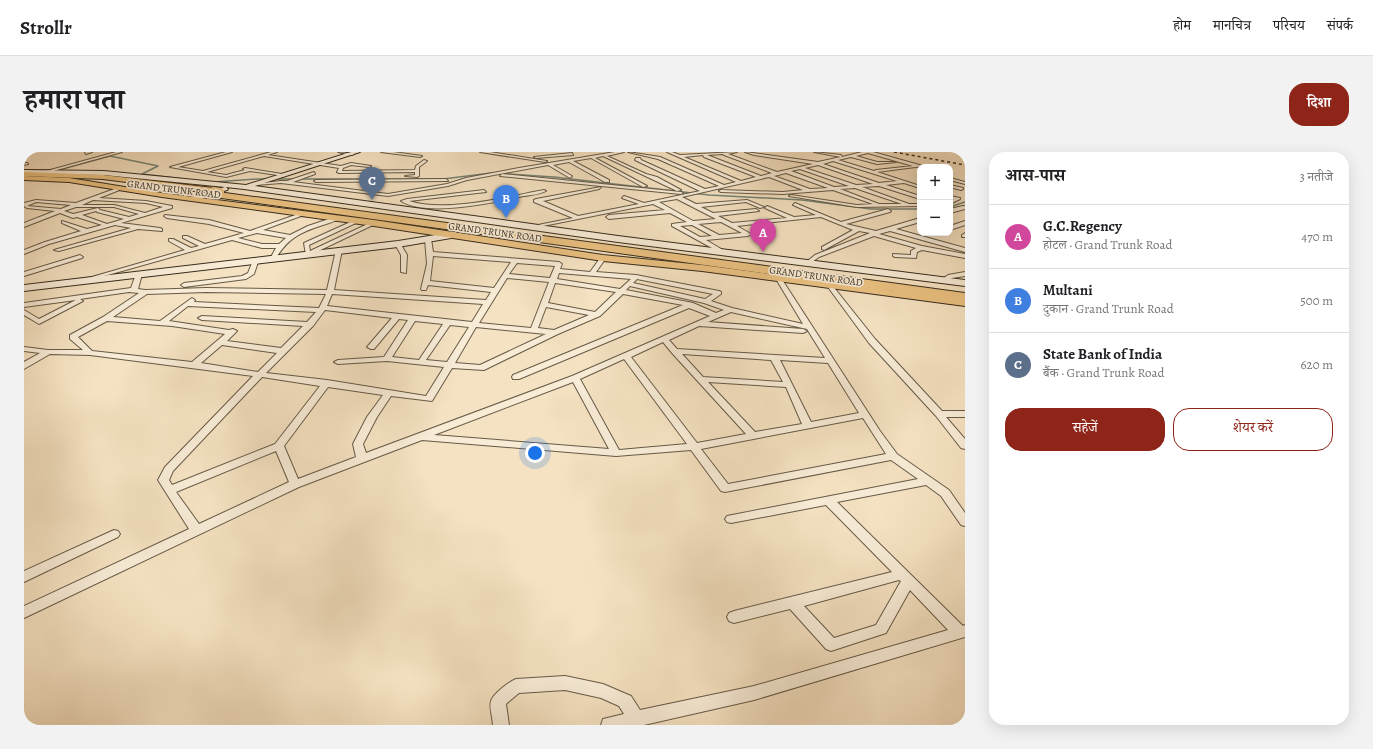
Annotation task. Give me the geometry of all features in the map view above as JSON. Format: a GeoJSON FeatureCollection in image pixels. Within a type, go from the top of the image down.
{"type":"FeatureCollection","features":[{"type":"Feature","properties":{"kind":"highway","name":"GRAND TRUNK ROAD"},"geometry":{"type":"LineString","coordinates":[[24,171],[214,192],[965,292]]}},
{"type":"Feature","properties":{"kind":"highway","name":"GRAND TRUNK ROAD"},"geometry":{"type":"LineString","coordinates":[[214,192],[965,297]]}},
{"type":"Feature","properties":{"kind":"main road"},"geometry":{"type":"LineString","coordinates":[[24,171],[162,195],[306,213],[602,258],[702,268],[965,303]]}},
{"type":"Feature","properties":{"kind":"street"},"geometry":{"type":"LineString","coordinates":[[86,153],[90,152]]}},
{"type":"Feature","properties":{"kind":"street"},"geometry":{"type":"LineString","coordinates":[[48,171],[119,152]]}},
{"type":"Feature","properties":{"kind":"street"},"geometry":{"type":"LineString","coordinates":[[196,159],[223,152]]}},
{"type":"Feature","properties":{"kind":"street"},"geometry":{"type":"LineString","coordinates":[[230,152],[172,167],[226,176],[250,170]]}},
{"type":"Feature","properties":{"kind":"street"},"geometry":{"type":"LineString","coordinates":[[201,172],[275,152]]}},
{"type":"Feature","properties":{"kind":"street"},"geometry":{"type":"LineString","coordinates":[[340,152],[354,153]]}},
{"type":"Feature","properties":{"kind":"street"},"geometry":{"type":"LineString","coordinates":[[383,152],[420,156]]}},
{"type":"Feature","properties":{"kind":"street"},"geometry":{"type":"LineString","coordinates":[[482,152],[555,163]]}},
{"type":"Feature","properties":{"kind":"street"},"geometry":{"type":"LineString","coordinates":[[494,154],[517,152]]}},
{"type":"Feature","properties":{"kind":"street"},"geometry":{"type":"LineString","coordinates":[[568,152],[581,159]]}},
{"type":"Feature","properties":{"kind":"street"},"geometry":{"type":"LineString","coordinates":[[259,183],[287,183],[388,195],[448,185],[463,180],[499,173],[622,152]]}},
{"type":"Feature","properties":{"kind":"street"},"geometry":{"type":"LineString","coordinates":[[630,152],[659,158],[734,152]]}},
{"type":"Feature","properties":{"kind":"street"},"geometry":{"type":"LineString","coordinates":[[669,152],[740,182]]}},
{"type":"Feature","properties":{"kind":"street"},"geometry":{"type":"LineString","coordinates":[[695,152],[759,177]]}},
{"type":"Feature","properties":{"kind":"street"},"geometry":{"type":"LineString","coordinates":[[721,152],[775,173]]}},
{"type":"Feature","properties":{"kind":"street"},"geometry":{"type":"LineString","coordinates":[[747,152],[816,164],[917,197]]}},
{"type":"Feature","properties":{"kind":"street"},"geometry":{"type":"LineString","coordinates":[[816,152],[845,157]]}},
{"type":"Feature","properties":{"kind":"street"},"geometry":{"type":"LineString","coordinates":[[535,227],[695,194],[775,173],[868,152],[917,166]]}},
{"type":"Feature","properties":{"kind":"street"},"geometry":{"type":"LineString","coordinates":[[244,188],[354,153]]}},
{"type":"Feature","properties":{"kind":"street"},"geometry":{"type":"LineString","coordinates":[[522,158],[572,154]]}},
{"type":"Feature","properties":{"kind":"street"},"geometry":{"type":"LineString","coordinates":[[731,156],[754,154]]}},
{"type":"Feature","properties":{"kind":"street"},"geometry":{"type":"LineString","coordinates":[[262,155],[319,164],[340,170],[417,171]]}},
{"type":"Feature","properties":{"kind":"street"},"geometry":{"type":"LineString","coordinates":[[603,155],[679,190]]}},
{"type":"Feature","properties":{"kind":"street"},"geometry":{"type":"LineString","coordinates":[[291,160],[304,156]]}},
{"type":"Feature","properties":{"kind":"street"},"geometry":{"type":"LineString","coordinates":[[851,156],[877,163],[900,161]]}},
{"type":"Feature","properties":{"kind":"street"},"geometry":{"type":"LineString","coordinates":[[534,157],[538,160]]}},
{"type":"Feature","properties":{"kind":"street"},"geometry":{"type":"LineString","coordinates":[[591,157],[645,186]]}},
{"type":"Feature","properties":{"kind":"street"},"geometry":{"type":"LineString","coordinates":[[649,157],[636,159],[707,191],[783,193],[904,182]]}},
{"type":"Feature","properties":{"kind":"street"},"geometry":{"type":"LineString","coordinates":[[746,162],[772,157]]}},
{"type":"Feature","properties":{"kind":"street"},"geometry":{"type":"LineString","coordinates":[[659,158],[723,186]]}},
{"type":"Feature","properties":{"kind":"street"},"geometry":{"type":"LineString","coordinates":[[570,160],[607,184]]}},
{"type":"Feature","properties":{"kind":"street"},"geometry":{"type":"LineString","coordinates":[[782,163],[796,160]]}},
{"type":"Feature","properties":{"kind":"street"},"geometry":{"type":"LineString","coordinates":[[833,160],[917,186]]}},
{"type":"Feature","properties":{"kind":"street"},"geometry":{"type":"LineString","coordinates":[[296,180],[386,179],[417,176],[417,167],[425,161]]}},
{"type":"Feature","properties":{"kind":"street"},"geometry":{"type":"LineString","coordinates":[[394,167],[351,164],[340,170],[336,177],[386,179],[398,181],[463,180]]}},
{"type":"Feature","properties":{"kind":"street"},"geometry":{"type":"LineString","coordinates":[[549,164],[570,177]]}},
{"type":"Feature","properties":{"kind":"street"},"geometry":{"type":"LineString","coordinates":[[225,166],[282,175]]}},
{"type":"Feature","properties":{"kind":"street"},"geometry":{"type":"LineString","coordinates":[[761,168],[768,166]]}},
{"type":"Feature","properties":{"kind":"street"},"geometry":{"type":"LineString","coordinates":[[800,167],[912,206]]}},
{"type":"Feature","properties":{"kind":"street"},"geometry":{"type":"LineString","coordinates":[[870,171],[917,167]]}},
{"type":"Feature","properties":{"kind":"street"},"geometry":{"type":"LineString","coordinates":[[24,171],[111,173],[233,186],[965,284]]}},
{"type":"Feature","properties":{"kind":"street"},"geometry":{"type":"LineString","coordinates":[[786,171],[835,188],[886,209]]}},
{"type":"Feature","properties":{"kind":"street"},"geometry":{"type":"LineString","coordinates":[[623,174],[639,172]]}},
{"type":"Feature","properties":{"kind":"street"},"geometry":{"type":"LineString","coordinates":[[287,183],[314,173]]}},
{"type":"Feature","properties":{"kind":"street"},"geometry":{"type":"LineString","coordinates":[[499,173],[695,194]]}},
{"type":"Feature","properties":{"kind":"street"},"geometry":{"type":"LineString","coordinates":[[499,173],[570,177],[607,184],[645,186],[679,190],[695,194]]}},
{"type":"Feature","properties":{"kind":"street"},"geometry":{"type":"LineString","coordinates":[[768,175],[846,205]]}},
{"type":"Feature","properties":{"kind":"street"},"geometry":{"type":"LineString","coordinates":[[953,177],[965,183]]}},
{"type":"Feature","properties":{"kind":"street"},"geometry":{"type":"LineString","coordinates":[[749,180],[792,197],[886,209]]}},
{"type":"Feature","properties":{"kind":"street"},"geometry":{"type":"LineString","coordinates":[[356,202],[398,181]]}},
{"type":"Feature","properties":{"kind":"street"},"geometry":{"type":"LineString","coordinates":[[536,201],[607,184]]}},
{"type":"Feature","properties":{"kind":"street"},"geometry":{"type":"LineString","coordinates":[[194,199],[233,186]]}},
{"type":"Feature","properties":{"kind":"street"},"geometry":{"type":"LineString","coordinates":[[953,187],[961,189]]}},
{"type":"Feature","properties":{"kind":"street"},"geometry":{"type":"LineString","coordinates":[[24,225],[120,188]]}},
{"type":"Feature","properties":{"kind":"street"},"geometry":{"type":"LineString","coordinates":[[519,189],[531,194]]}},
{"type":"Feature","properties":{"kind":"street"},"geometry":{"type":"LineString","coordinates":[[412,191],[424,198]]}},
{"type":"Feature","properties":{"kind":"street"},"geometry":{"type":"LineString","coordinates":[[484,191],[403,201],[423,206],[487,202],[544,191]]}},
{"type":"Feature","properties":{"kind":"street"},"geometry":{"type":"LineString","coordinates":[[144,202],[162,195]]}},
{"type":"Feature","properties":{"kind":"street"},"geometry":{"type":"LineString","coordinates":[[523,195],[578,218]]}},
{"type":"Feature","properties":{"kind":"street"},"geometry":{"type":"LineString","coordinates":[[624,197],[644,204]]}},
{"type":"Feature","properties":{"kind":"street"},"geometry":{"type":"LineString","coordinates":[[678,197],[748,234],[700,239]]}},
{"type":"Feature","properties":{"kind":"street"},"geometry":{"type":"LineString","coordinates":[[953,197],[958,199],[953,202]]}},
{"type":"Feature","properties":{"kind":"street"},"geometry":{"type":"LineString","coordinates":[[87,233],[170,207],[144,202],[91,198]]}},
{"type":"Feature","properties":{"kind":"street"},"geometry":{"type":"LineString","coordinates":[[24,210],[32,205],[36,200],[74,205],[107,206],[125,209],[144,215]]}},
{"type":"Feature","properties":{"kind":"street"},"geometry":{"type":"LineString","coordinates":[[691,204],[712,200],[738,202]]}},
{"type":"Feature","properties":{"kind":"street"},"geometry":{"type":"LineString","coordinates":[[664,207],[747,201],[793,219]]}},
{"type":"Feature","properties":{"kind":"street"},"geometry":{"type":"LineString","coordinates":[[24,202],[60,211],[73,216],[107,206]]}},
{"type":"Feature","properties":{"kind":"street"},"geometry":{"type":"LineString","coordinates":[[654,202],[718,237]]}},
{"type":"Feature","properties":{"kind":"street"},"geometry":{"type":"LineString","coordinates":[[953,202],[965,205]]}},
{"type":"Feature","properties":{"kind":"street"},"geometry":{"type":"LineString","coordinates":[[795,204],[841,224],[921,248],[965,256]]}},
{"type":"Feature","properties":{"kind":"street"},"geometry":{"type":"LineString","coordinates":[[24,206],[32,205]]}},
{"type":"Feature","properties":{"kind":"street"},"geometry":{"type":"LineString","coordinates":[[953,210],[965,205]]}},
{"type":"Feature","properties":{"kind":"street"},"geometry":{"type":"LineString","coordinates":[[415,210],[423,206]]}},
{"type":"Feature","properties":{"kind":"street"},"geometry":{"type":"LineString","coordinates":[[841,224],[886,209],[917,206]]}},
{"type":"Feature","properties":{"kind":"street"},"geometry":{"type":"LineString","coordinates":[[832,209],[838,207]]}},
{"type":"Feature","properties":{"kind":"street"},"geometry":{"type":"LineString","coordinates":[[94,210],[107,212],[130,219]]}},
{"type":"Feature","properties":{"kind":"street"},"geometry":{"type":"LineString","coordinates":[[813,212],[825,210]]}},
{"type":"Feature","properties":{"kind":"street"},"geometry":{"type":"LineString","coordinates":[[603,213],[610,217],[671,211]]}},
{"type":"Feature","properties":{"kind":"street"},"geometry":{"type":"LineString","coordinates":[[713,215],[756,211]]}},
{"type":"Feature","properties":{"kind":"street"},"geometry":{"type":"LineString","coordinates":[[81,281],[253,232],[306,213]]}},
{"type":"Feature","properties":{"kind":"street"},"geometry":{"type":"LineString","coordinates":[[731,213],[752,223]]}},
{"type":"Feature","properties":{"kind":"street"},"geometry":{"type":"LineString","coordinates":[[77,215],[111,225],[126,225],[160,230]]}},
{"type":"Feature","properties":{"kind":"street"},"geometry":{"type":"LineString","coordinates":[[167,216],[209,222],[253,232],[267,233],[290,238]]}},
{"type":"Feature","properties":{"kind":"street"},"geometry":{"type":"LineString","coordinates":[[732,225],[820,216]]}},
{"type":"Feature","properties":{"kind":"street"},"geometry":{"type":"LineString","coordinates":[[24,218],[36,220]]}},
{"type":"Feature","properties":{"kind":"street"},"geometry":{"type":"LineString","coordinates":[[274,257],[276,249],[290,238],[338,218]]}},
{"type":"Feature","properties":{"kind":"street"},"geometry":{"type":"LineString","coordinates":[[721,220],[674,224],[721,251]]}},
{"type":"Feature","properties":{"kind":"street"},"geometry":{"type":"LineString","coordinates":[[958,220],[965,222]]}},
{"type":"Feature","properties":{"kind":"street"},"geometry":{"type":"LineString","coordinates":[[308,254],[306,244],[357,221]]}},
{"type":"Feature","properties":{"kind":"street"},"geometry":{"type":"LineString","coordinates":[[808,263],[817,256],[831,250],[889,229],[917,221]]}},
{"type":"Feature","properties":{"kind":"street"},"geometry":{"type":"LineString","coordinates":[[64,222],[109,244]]}},
{"type":"Feature","properties":{"kind":"street"},"geometry":{"type":"LineString","coordinates":[[953,227],[965,222]]}},
{"type":"Feature","properties":{"kind":"street"},"geometry":{"type":"LineString","coordinates":[[308,254],[374,223]]}},
{"type":"Feature","properties":{"kind":"street"},"geometry":{"type":"LineString","coordinates":[[24,252],[61,239],[126,225]]}},
{"type":"Feature","properties":{"kind":"street"},"geometry":{"type":"LineString","coordinates":[[57,250],[140,227]]}},
{"type":"Feature","properties":{"kind":"street"},"geometry":{"type":"LineString","coordinates":[[831,250],[823,248],[858,229]]}},
{"type":"Feature","properties":{"kind":"street"},"geometry":{"type":"LineString","coordinates":[[889,229],[965,250]]}},
{"type":"Feature","properties":{"kind":"street"},"geometry":{"type":"LineString","coordinates":[[244,242],[267,233]]}},
{"type":"Feature","properties":{"kind":"street"},"geometry":{"type":"LineString","coordinates":[[25,287],[256,259],[398,244],[454,235]]}},
{"type":"Feature","properties":{"kind":"street"},"geometry":{"type":"LineString","coordinates":[[185,237],[205,246]]}},
{"type":"Feature","properties":{"kind":"street"},"geometry":{"type":"LineString","coordinates":[[231,238],[262,246],[280,246]]}},
{"type":"Feature","properties":{"kind":"street"},"geometry":{"type":"LineString","coordinates":[[61,239],[90,248]]}},
{"type":"Feature","properties":{"kind":"street"},"geometry":{"type":"LineString","coordinates":[[421,297],[429,273],[431,254],[428,239]]}},
{"type":"Feature","properties":{"kind":"street"},"geometry":{"type":"LineString","coordinates":[[171,240],[190,250]]}},
{"type":"Feature","properties":{"kind":"street"},"geometry":{"type":"LineString","coordinates":[[398,244],[404,255],[404,272]]}},
{"type":"Feature","properties":{"kind":"street"},"geometry":{"type":"LineString","coordinates":[[24,274],[80,257],[42,245]]}},
{"type":"Feature","properties":{"kind":"street"},"geometry":{"type":"LineString","coordinates":[[895,255],[914,257],[914,251],[921,248]]}},
{"type":"Feature","properties":{"kind":"street"},"geometry":{"type":"LineString","coordinates":[[196,530],[164,480],[169,469],[323,309],[330,292],[339,250]]}},
{"type":"Feature","properties":{"kind":"street"},"geometry":{"type":"LineString","coordinates":[[431,254],[559,264],[534,330]]}},
{"type":"Feature","properties":{"kind":"street"},"geometry":{"type":"LineString","coordinates":[[592,273],[602,258]]}},
{"type":"Feature","properties":{"kind":"street"},"geometry":{"type":"LineString","coordinates":[[24,305],[244,278],[251,274],[256,259]]}},
{"type":"Feature","properties":{"kind":"street"},"geometry":{"type":"LineString","coordinates":[[24,349],[48,352],[90,353],[262,373],[429,399],[488,302],[515,261]]}},
{"type":"Feature","properties":{"kind":"street"},"geometry":{"type":"LineString","coordinates":[[102,268],[110,272]]}},
{"type":"Feature","properties":{"kind":"street"},"geometry":{"type":"LineString","coordinates":[[556,271],[636,277],[719,293],[706,301]]}},
{"type":"Feature","properties":{"kind":"street"},"geometry":{"type":"LineString","coordinates":[[139,274],[139,291]]}},
{"type":"Feature","properties":{"kind":"street"},"geometry":{"type":"LineString","coordinates":[[944,280],[950,276],[965,274]]}},
{"type":"Feature","properties":{"kind":"street"},"geometry":{"type":"LineString","coordinates":[[505,276],[552,280],[620,291],[690,305],[716,316]]}},
{"type":"Feature","properties":{"kind":"street"},"geometry":{"type":"LineString","coordinates":[[338,362],[387,359],[481,368],[555,332],[597,314],[636,277]]}},
{"type":"Feature","properties":{"kind":"street"},"geometry":{"type":"LineString","coordinates":[[779,279],[865,415],[893,456],[945,494],[965,522]]}},
{"type":"Feature","properties":{"kind":"street"},"geometry":{"type":"LineString","coordinates":[[426,283],[496,290]]}},
{"type":"Feature","properties":{"kind":"street"},"geometry":{"type":"LineString","coordinates":[[628,284],[706,301],[730,310],[810,329]]}},
{"type":"Feature","properties":{"kind":"street"},"geometry":{"type":"LineString","coordinates":[[830,286],[872,341],[939,414],[965,446]]}},
{"type":"Feature","properties":{"kind":"street"},"geometry":{"type":"LineString","coordinates":[[162,323],[206,290]]}},
{"type":"Feature","properties":{"kind":"street"},"geometry":{"type":"LineString","coordinates":[[90,353],[73,337],[106,319],[139,291],[206,290],[330,292],[488,302]]}},
{"type":"Feature","properties":{"kind":"street"},"geometry":{"type":"LineString","coordinates":[[24,312],[39,322],[86,297]]}},
{"type":"Feature","properties":{"kind":"street"},"geometry":{"type":"LineString","coordinates":[[188,304],[323,309],[555,332]]}},
{"type":"Feature","properties":{"kind":"street"},"geometry":{"type":"LineString","coordinates":[[543,304],[597,314]]}},
{"type":"Feature","properties":{"kind":"street"},"geometry":{"type":"LineString","coordinates":[[516,376],[690,305]]}},
{"type":"Feature","properties":{"kind":"street"},"geometry":{"type":"LineString","coordinates":[[24,612],[295,484],[576,378],[730,310]]}},
{"type":"Feature","properties":{"kind":"street"},"geometry":{"type":"LineString","coordinates":[[370,347],[396,316]]}},
{"type":"Feature","properties":{"kind":"street"},"geometry":{"type":"LineString","coordinates":[[202,318],[310,324]]}},
{"type":"Feature","properties":{"kind":"street"},"geometry":{"type":"LineString","coordinates":[[387,359],[413,318]]}},
{"type":"Feature","properties":{"kind":"street"},"geometry":{"type":"LineString","coordinates":[[24,323],[35,319]]}},
{"type":"Feature","properties":{"kind":"street"},"geometry":{"type":"LineString","coordinates":[[106,319],[162,323],[231,333]]}},
{"type":"Feature","properties":{"kind":"street"},"geometry":{"type":"LineString","coordinates":[[194,365],[245,320]]}},
{"type":"Feature","properties":{"kind":"street"},"geometry":{"type":"LineString","coordinates":[[421,362],[448,322]]}},
{"type":"Feature","properties":{"kind":"street"},"geometry":{"type":"LineString","coordinates":[[697,324],[810,329]]}},
{"type":"Feature","properties":{"kind":"street"},"geometry":{"type":"LineString","coordinates":[[664,339],[753,436]]}},
{"type":"Feature","properties":{"kind":"street"},"geometry":{"type":"LineString","coordinates":[[220,342],[283,351]]}},
{"type":"Feature","properties":{"kind":"street"},"geometry":{"type":"LineString","coordinates":[[675,351],[831,361]]}},
{"type":"Feature","properties":{"kind":"street"},"geometry":{"type":"LineString","coordinates":[[24,366],[48,352]]}},
{"type":"Feature","properties":{"kind":"street"},"geometry":{"type":"LineString","coordinates":[[626,356],[725,488],[893,456]]}},
{"type":"Feature","properties":{"kind":"street"},"geometry":{"type":"LineString","coordinates":[[774,357],[808,426]]}},
{"type":"Feature","properties":{"kind":"street"},"geometry":{"type":"LineString","coordinates":[[576,378],[616,453]]}},
{"type":"Feature","properties":{"kind":"street"},"geometry":{"type":"LineString","coordinates":[[701,380],[789,385]]}},
{"type":"Feature","properties":{"kind":"street"},"geometry":{"type":"LineString","coordinates":[[170,490],[279,446],[327,383]]}},
{"type":"Feature","properties":{"kind":"street"},"geometry":{"type":"LineString","coordinates":[[362,458],[358,444],[372,417],[389,393]]}},
{"type":"Feature","properties":{"kind":"street"},"geometry":{"type":"LineString","coordinates":[[939,414],[965,414]]}},
{"type":"Feature","properties":{"kind":"street"},"geometry":{"type":"LineString","coordinates":[[420,437],[616,453],[693,447],[865,415]]}},
{"type":"Feature","properties":{"kind":"street"},"geometry":{"type":"LineString","coordinates":[[279,446],[295,484]]}},
{"type":"Feature","properties":{"kind":"street"},"geometry":{"type":"LineString","coordinates":[[730,519],[928,481]]}},
{"type":"Feature","properties":{"kind":"street"},"geometry":{"type":"LineString","coordinates":[[828,500],[905,578],[962,632]]}},
{"type":"Feature","properties":{"kind":"street"},"geometry":{"type":"LineString","coordinates":[[24,577],[114,534]]}},
{"type":"Feature","properties":{"kind":"street"},"geometry":{"type":"LineString","coordinates":[[793,603],[831,645],[881,629],[905,578]]}},
{"type":"Feature","properties":{"kind":"street"},"geometry":{"type":"LineString","coordinates":[[734,617],[905,578]]}},
{"type":"Feature","properties":{"kind":"street"},"geometry":{"type":"LineString","coordinates":[[614,724],[754,693],[962,632]]}},
{"type":"Feature","properties":{"kind":"street"},"geometry":{"type":"LineString","coordinates":[[501,725],[498,701],[516,686],[565,683],[603,691],[625,701],[637,719]]}},
{"type":"Feature","properties":{"kind":"waterway"},"geometry":{"type":"LineString","coordinates":[[24,170],[58,170],[110,156],[158,166],[142,174],[185,179]]}},
{"type":"Feature","properties":{"kind":"waterway"},"geometry":{"type":"LineString","coordinates":[[214,182],[257,179],[443,179],[491,173],[554,177],[709,195],[802,200],[871,209],[917,209]]}},
{"type":"Feature","properties":{"kind":"waterway"},"geometry":{"type":"LineString","coordinates":[[953,206],[965,202]]}},
{"type":"Feature","properties":{"kind":"railway"},"geometry":{"type":"LineString","coordinates":[[894,152],[965,165]]}},
{"type":"Feature","properties":{"kind":"place","name":"State Bank of India"},"geometry":{"type":"Point","coordinates":[372,200]}},
{"type":"Feature","properties":{"kind":"place","name":"Multani"},"geometry":{"type":"Point","coordinates":[506,218]}},
{"type":"Feature","properties":{"kind":"place","name":"G.C.Regency"},"geometry":{"type":"Point","coordinates":[763,252]}}]}
